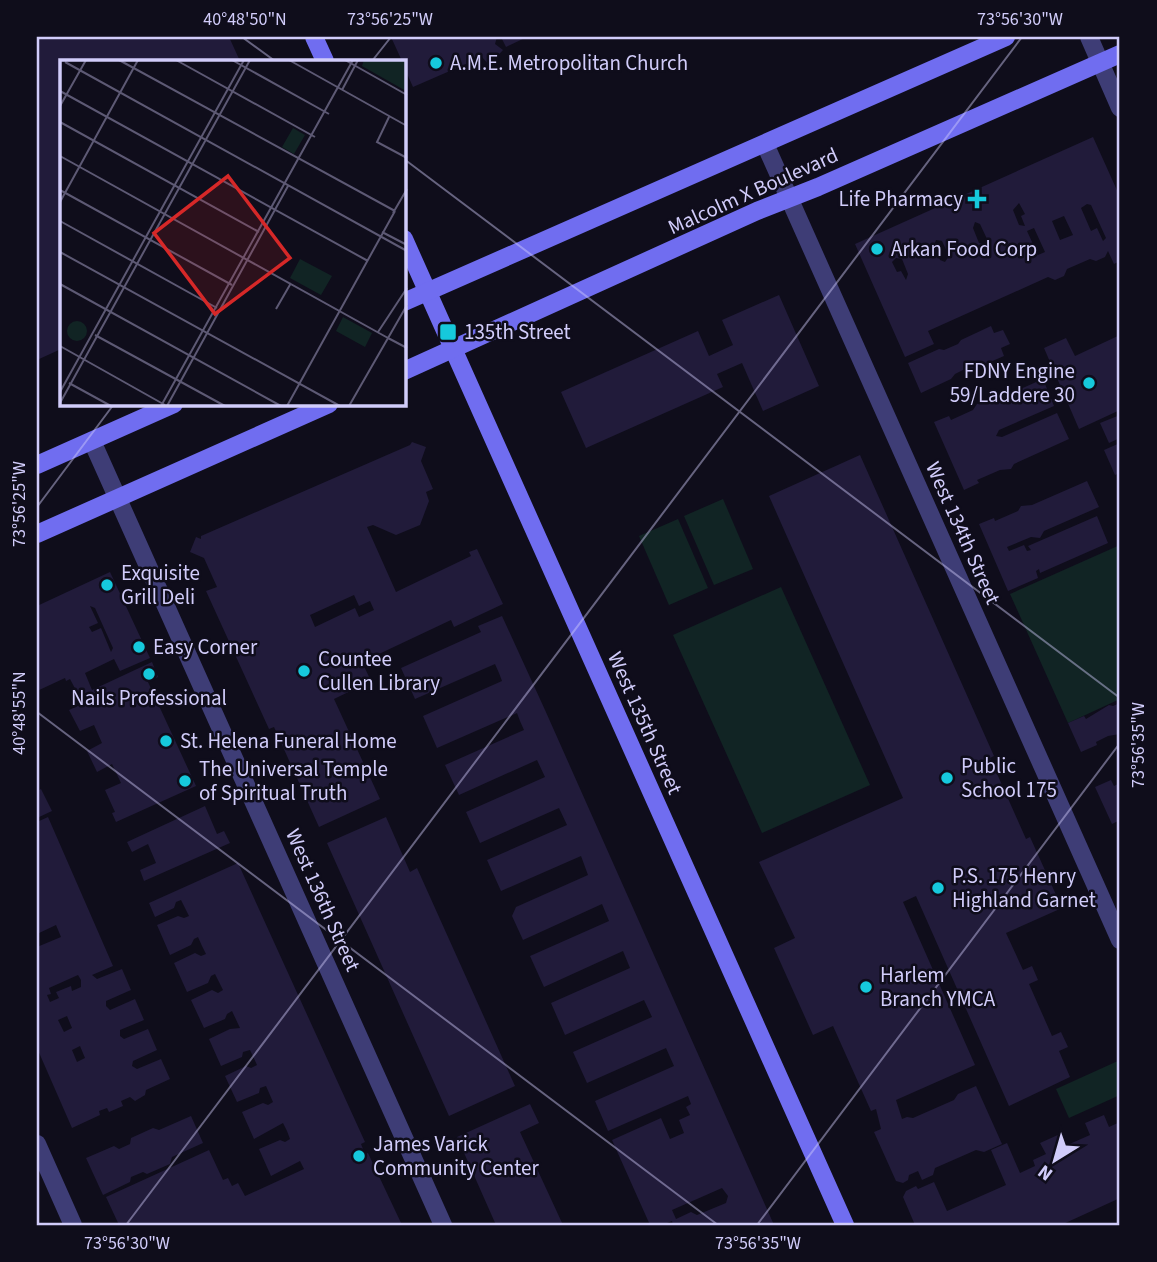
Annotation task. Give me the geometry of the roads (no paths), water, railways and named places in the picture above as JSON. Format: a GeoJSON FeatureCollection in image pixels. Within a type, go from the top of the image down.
{"type":"FeatureCollection","features":[{"type":"Feature","properties":{"kind":"main road"},"geometry":{"type":"LineString","coordinates":[[314,37],[325,60]]}},
{"type":"Feature","properties":{"kind":"main road","name":"Malcolm X Boulevard"},"geometry":{"type":"LineString","coordinates":[[406,301],[1006,37]]}},
{"type":"Feature","properties":{"kind":"main road","name":"Malcolm X Boulevard"},"geometry":{"type":"LineString","coordinates":[[406,370],[757,211],[1120,54]]}},
{"type":"Feature","properties":{"kind":"main road","name":"West 135th Street"},"geometry":{"type":"LineString","coordinates":[[406,243],[845,1225]]}},
{"type":"Feature","properties":{"kind":"main road"},"geometry":{"type":"LineString","coordinates":[[37,466],[170,406]]}},
{"type":"Feature","properties":{"kind":"main road"},"geometry":{"type":"LineString","coordinates":[[37,534],[325,406]]}},
{"type":"Feature","properties":{"kind":"street"},"geometry":{"type":"LineString","coordinates":[[1089,37],[1120,108]]}},
{"type":"Feature","properties":{"kind":"street","name":"West 134th Street"},"geometry":{"type":"LineString","coordinates":[[765,144],[1120,940]]}},
{"type":"Feature","properties":{"kind":"street","name":"West 136th Street"},"geometry":{"type":"LineString","coordinates":[[92,441],[443,1225]]}},
{"type":"Feature","properties":{"kind":"street"},"geometry":{"type":"LineString","coordinates":[[37,1144],[73,1225]]}},
{"type":"Feature","properties":{"kind":"place","name":"A.M.E. Metropolitan Church"},"geometry":{"type":"Point","coordinates":[436,63]}},
{"type":"Feature","properties":{"kind":"place","name":"Life Pharmacy"},"geometry":{"type":"Point","coordinates":[977,199]}},
{"type":"Feature","properties":{"kind":"place","name":"Arkan Food Corp"},"geometry":{"type":"Point","coordinates":[877,249]}},
{"type":"Feature","properties":{"kind":"place","name":"135th Street"},"geometry":{"type":"Point","coordinates":[448,332]}},
{"type":"Feature","properties":{"kind":"place","name":"FDNY Engine 59/Laddere 30"},"geometry":{"type":"Point","coordinates":[1089,383]}},
{"type":"Feature","properties":{"kind":"place","name":"Exquisite Grill Deli"},"geometry":{"type":"Point","coordinates":[107,585]}},
{"type":"Feature","properties":{"kind":"place","name":"Easy Corner"},"geometry":{"type":"Point","coordinates":[139,647]}},
{"type":"Feature","properties":{"kind":"place","name":"Countee Cullen Library"},"geometry":{"type":"Point","coordinates":[304,671]}},
{"type":"Feature","properties":{"kind":"place","name":"Nails Professional"},"geometry":{"type":"Point","coordinates":[149,674]}},
{"type":"Feature","properties":{"kind":"place","name":"St. Helena Funeral Home"},"geometry":{"type":"Point","coordinates":[166,741]}},
{"type":"Feature","properties":{"kind":"place","name":"Public School 175"},"geometry":{"type":"Point","coordinates":[947,778]}},
{"type":"Feature","properties":{"kind":"place","name":"The Universal Temple of Spiritual Truth"},"geometry":{"type":"Point","coordinates":[185,781]}},
{"type":"Feature","properties":{"kind":"place","name":"P.S. 175 Henry Highland Garnet"},"geometry":{"type":"Point","coordinates":[938,888]}},
{"type":"Feature","properties":{"kind":"place","name":"Harlem Branch YMCA"},"geometry":{"type":"Point","coordinates":[866,987]}},
{"type":"Feature","properties":{"kind":"place","name":"James Varick Community Center"},"geometry":{"type":"Point","coordinates":[359,1156]}}]}
